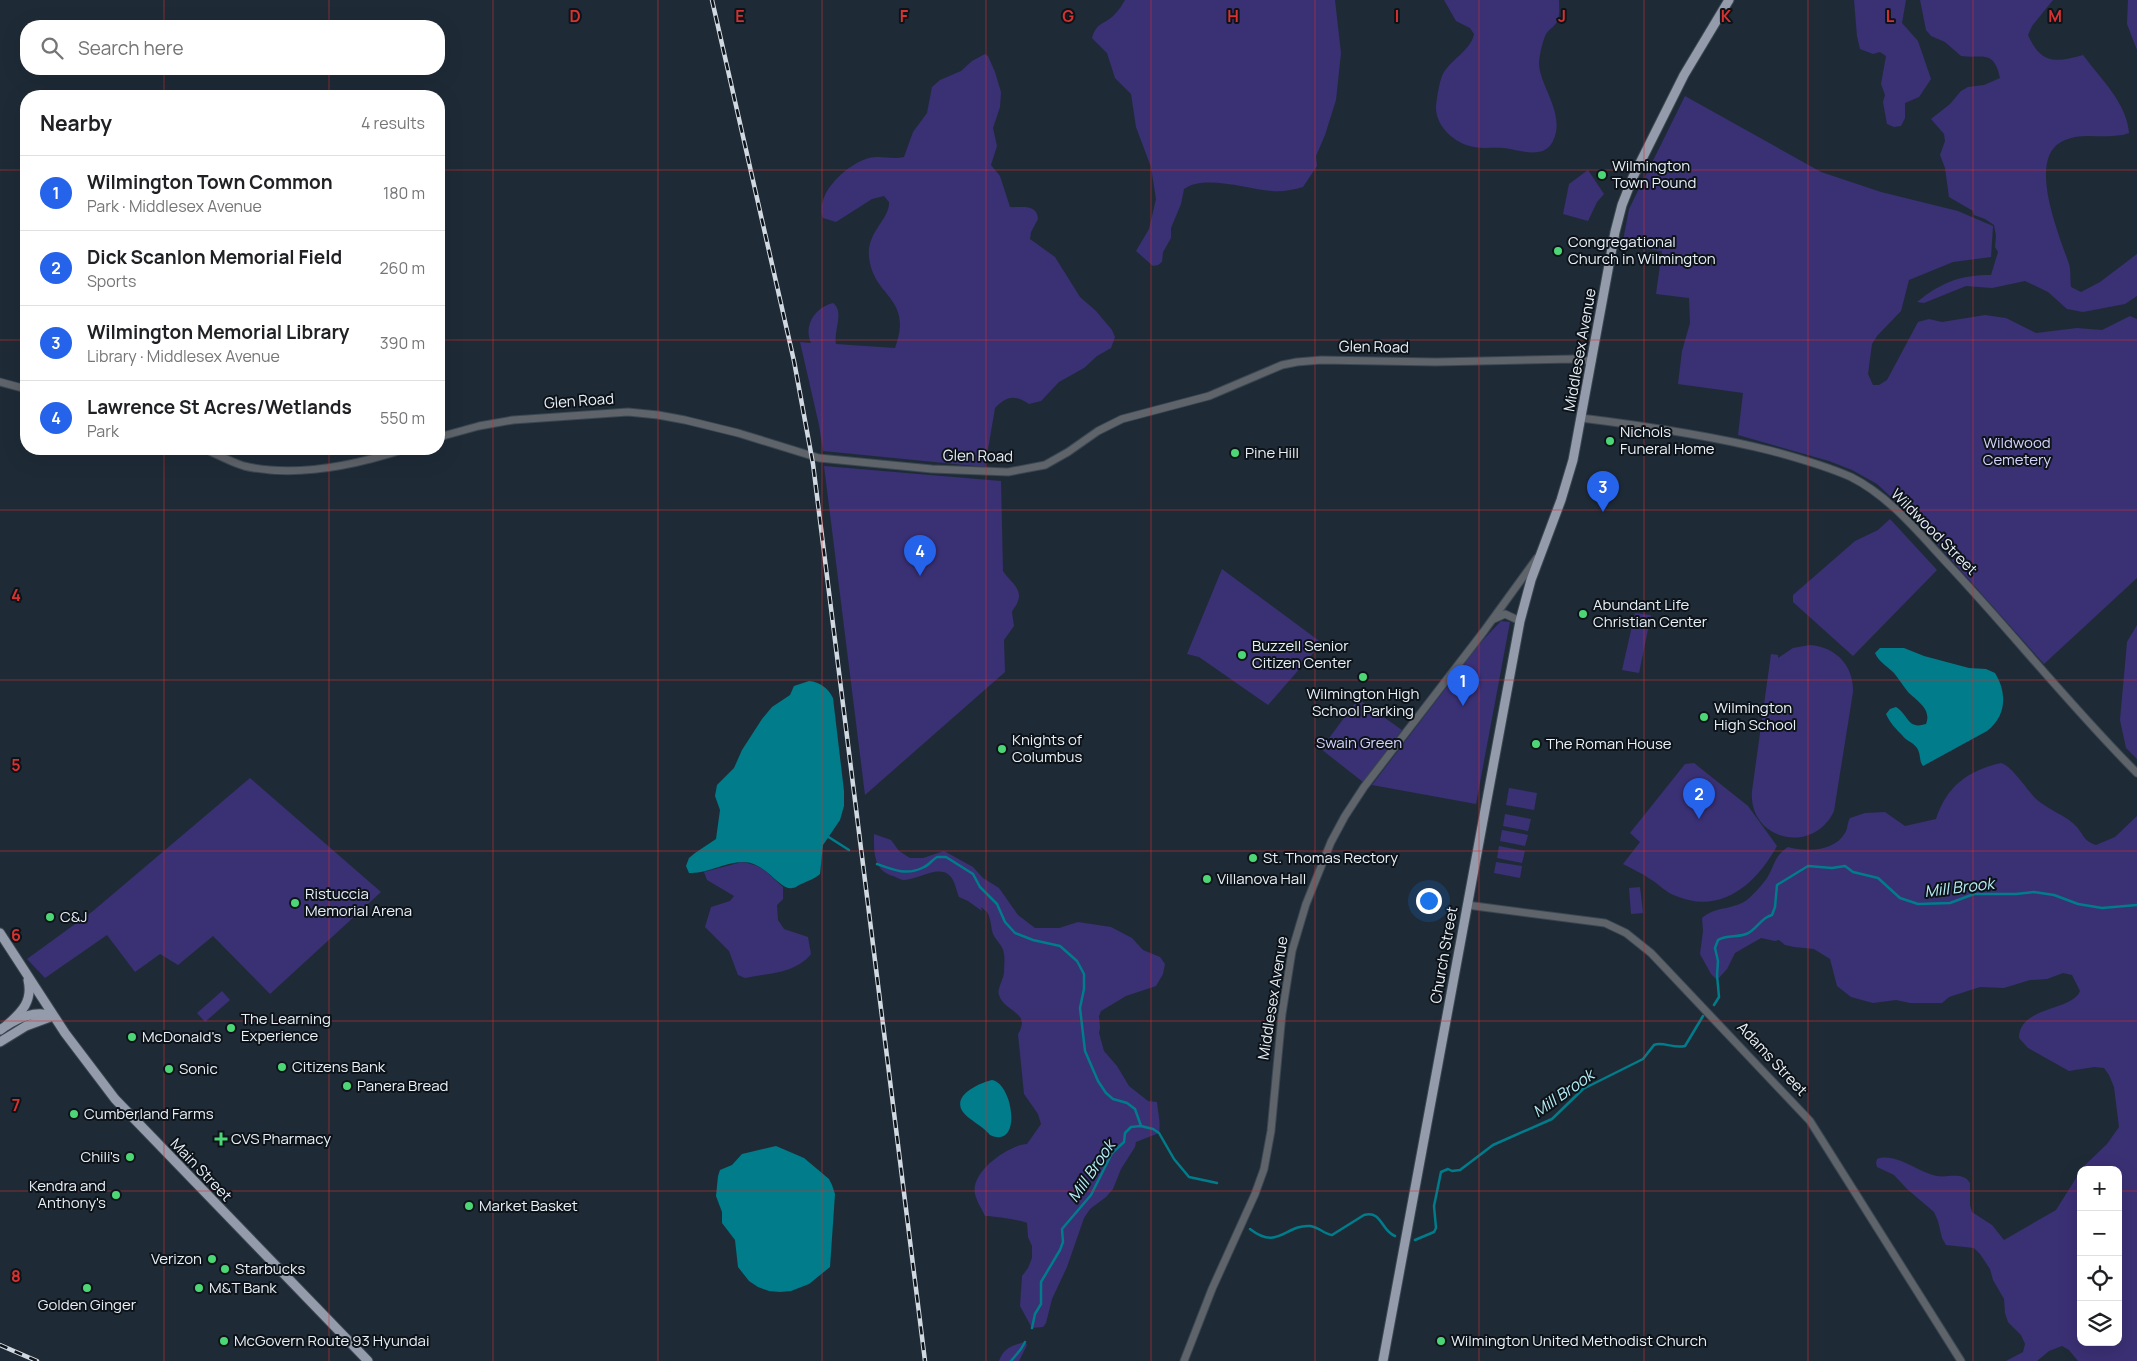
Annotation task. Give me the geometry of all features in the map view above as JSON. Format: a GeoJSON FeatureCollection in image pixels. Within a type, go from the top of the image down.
{"type":"FeatureCollection","features":[{"type":"Feature","properties":{"kind":"main road","name":"Middlesex Avenue"},"geometry":{"type":"LineString","coordinates":[[1539,556],[1565,488],[1573,460],[1615,232],[1626,194],[1684,75],[1729,0]]}},
{"type":"Feature","properties":{"kind":"main road","name":"Church Street"},"geometry":{"type":"LineString","coordinates":[[1383,1361],[1520,621],[1539,556]]}},
{"type":"Feature","properties":{"kind":"main road","name":"Main Street"},"geometry":{"type":"LineString","coordinates":[[0,933],[82,1058],[133,1119],[368,1361]]}},
{"type":"Feature","properties":{"kind":"main road"},"geometry":{"type":"LineString","coordinates":[[4,1028],[27,1004],[30,991],[25,973]]}},
{"type":"Feature","properties":{"kind":"main road"},"geometry":{"type":"LineString","coordinates":[[4,1028],[36,1014],[53,1016]]}},
{"type":"Feature","properties":{"kind":"main road"},"geometry":{"type":"LineString","coordinates":[[0,1042],[26,1026],[53,1016]]}},
{"type":"Feature","properties":{"kind":"street","name":"Glen Road"},"geometry":{"type":"LineString","coordinates":[[445,435],[479,426],[513,420],[628,412],[684,420],[749,436],[806,455],[828,459],[941,469],[1008,472],[1045,465],[1098,431],[1122,419],[1209,396],[1282,365],[1297,362],[1321,360],[1436,362],[1573,359],[1592,361]]}},
{"type":"Feature","properties":{"kind":"street"},"geometry":{"type":"LineString","coordinates":[[0,382],[20,387]]}},
{"type":"Feature","properties":{"kind":"street","name":"Wildwood Street"},"geometry":{"type":"LineString","coordinates":[[1581,418],[1679,430],[1761,448],[1831,470],[1852,478],[1874,491],[1908,522],[1963,580],[2080,713],[2137,773]]}},
{"type":"Feature","properties":{"kind":"street"},"geometry":{"type":"LineString","coordinates":[[219,455],[243,465],[286,469],[348,465],[388,455]]}},
{"type":"Feature","properties":{"kind":"street","name":"Middlesex Avenue"},"geometry":{"type":"LineString","coordinates":[[1184,1361],[1212,1289],[1255,1194],[1264,1169],[1271,1131],[1282,1014],[1290,962],[1311,889],[1335,834],[1351,806],[1539,556]]}},
{"type":"Feature","properties":{"kind":"street"},"geometry":{"type":"LineString","coordinates":[[1491,621],[1505,614],[1520,621]]}},
{"type":"Feature","properties":{"kind":"street","name":"Adams Street"},"geometry":{"type":"LineString","coordinates":[[1467,905],[1606,923],[1626,932],[1651,953],[1778,1086],[1814,1127],[1961,1361]]}},
{"type":"Feature","properties":{"kind":"green space"},"geometry":{"type":"Polygon","coordinates":[[[1125,0],[1335,0],[1341,53],[1336,100],[1316,156],[1317,166],[1303,187],[1276,191],[1226,184],[1203,183],[1184,189],[1181,204],[1171,228],[1171,238],[1163,252],[1162,262],[1153,266],[1136,251],[1149,229],[1156,199],[1151,167],[1136,127],[1131,94],[1115,78],[1107,53],[1092,38],[1096,29],[1115,14],[1125,0]]]}},
{"type":"Feature","properties":{"kind":"green space"},"geometry":{"type":"Polygon","coordinates":[[[1444,0],[1559,0],[1558,19],[1546,34],[1539,61],[1540,73],[1555,111],[1556,131],[1549,147],[1538,152],[1524,152],[1504,148],[1474,147],[1453,138],[1443,127],[1439,120],[1436,106],[1442,76],[1445,70],[1469,45],[1474,34],[1470,28],[1456,21],[1444,0]]]}},
{"type":"Feature","properties":{"kind":"green space"},"geometry":{"type":"Polygon","coordinates":[[[1854,0],[1906,0],[1902,23],[1918,41],[1931,79],[1919,97],[1905,103],[1905,118],[1901,126],[1894,127],[1887,124],[1883,102],[1885,95],[1881,84],[1886,56],[1880,52],[1873,54],[1860,49],[1854,0]]]}},
{"type":"Feature","properties":{"kind":"green space"},"geometry":{"type":"Polygon","coordinates":[[[1920,0],[2053,0],[2032,26],[2028,35],[2033,45],[2050,59],[2057,60],[2083,55],[2118,101],[2127,122],[2129,133],[2112,136],[2069,138],[2061,142],[2051,152],[2047,165],[2046,182],[2054,219],[2070,266],[2071,287],[2081,292],[2100,282],[2137,254],[2137,296],[2125,304],[2083,312],[2067,309],[2048,292],[2025,281],[1992,288],[1966,286],[1924,303],[1917,302],[1935,289],[1952,281],[1970,276],[1991,275],[1998,252],[1995,247],[1994,225],[1974,215],[1973,211],[1949,197],[1945,168],[1940,155],[1945,141],[1944,134],[1931,119],[1950,104],[1961,91],[1968,87],[1984,85],[2000,78],[1991,59],[1961,56],[1945,42],[1931,36],[1926,30],[1920,0]]]}},
{"type":"Feature","properties":{"kind":"green space"},"geometry":{"type":"Polygon","coordinates":[[[2128,0],[2137,0],[2137,50],[2127,24],[2128,0]]]}},
{"type":"Feature","properties":{"kind":"green space"},"geometry":{"type":"Polygon","coordinates":[[[985,54],[988,56],[995,72],[1001,92],[1000,107],[993,128],[997,146],[991,165],[1000,176],[1010,207],[1031,208],[1037,214],[1038,219],[1031,232],[1030,239],[1055,257],[1080,297],[1096,311],[1112,330],[1115,337],[1111,348],[1097,356],[1084,368],[1059,382],[1041,401],[1029,404],[1020,399],[1012,398],[999,404],[995,408],[985,467],[823,451],[800,342],[811,343],[809,336],[810,323],[821,308],[833,303],[838,311],[836,344],[895,348],[900,319],[892,300],[874,275],[869,253],[870,243],[888,209],[889,202],[884,196],[872,199],[836,222],[823,218],[821,209],[823,199],[834,181],[860,161],[873,157],[904,157],[913,132],[927,113],[932,87],[940,80],[961,71],[972,61],[985,54]]]}},
{"type":"Feature","properties":{"kind":"green space","name":"Wildwood Cemetery"},"geometry":{"type":"Polygon","coordinates":[[[1685,96],[1821,172],[1881,192],[1958,211],[1993,226],[1991,257],[1953,262],[1909,280],[1901,311],[1877,336],[1872,344],[1868,374],[1873,385],[1879,385],[1887,380],[1918,322],[1929,319],[1942,322],[1985,315],[2006,318],[2036,333],[2077,328],[2102,330],[2130,316],[2137,319],[2137,578],[2044,664],[1914,518],[1877,484],[1852,470],[1829,461],[1738,435],[1743,393],[1678,384],[1682,351],[1690,323],[1689,298],[1656,294],[1662,251],[1622,246],[1629,209],[1685,96]]]}},
{"type":"Feature","properties":{"kind":"green space"},"geometry":{"type":"Polygon","coordinates":[[[1588,170],[1604,194],[1597,202],[1588,221],[1563,214],[1569,184],[1588,170]]]}},
{"type":"Feature","properties":{"kind":"green space"},"geometry":{"type":"Polygon","coordinates":[[[824,466],[1001,481],[1003,571],[1017,588],[1019,596],[1012,612],[1014,626],[1004,640],[1005,672],[865,795],[824,466]]]}},
{"type":"Feature","properties":{"kind":"green space"},"geometry":{"type":"Polygon","coordinates":[[[1890,519],[1937,570],[1853,656],[1793,602],[1793,595],[1855,541],[1878,530],[1890,519]]]}},
{"type":"Feature","properties":{"kind":"green space"},"geometry":{"type":"Polygon","coordinates":[[[1222,569],[1322,643],[1268,705],[1199,657],[1187,654],[1222,569]]]}},
{"type":"Feature","properties":{"kind":"green space"},"geometry":{"type":"Polygon","coordinates":[[[1635,613],[1651,615],[1639,673],[1622,670],[1635,613]]]}},
{"type":"Feature","properties":{"kind":"green space"},"geometry":{"type":"Polygon","coordinates":[[[1501,621],[1510,622],[1476,804],[1372,785],[1481,642],[1501,621]]]}},
{"type":"Feature","properties":{"kind":"green space"},"geometry":{"type":"Polygon","coordinates":[[[2137,625],[2137,759],[2126,748],[2120,720],[2127,642],[2137,625]]]}},
{"type":"Feature","properties":{"kind":"green space"},"geometry":{"type":"Polygon","coordinates":[[[1810,645],[1828,650],[1842,660],[1850,674],[1853,692],[1834,811],[1824,825],[1812,834],[1798,837],[1784,836],[1771,831],[1760,821],[1754,808],[1752,791],[1771,654],[1778,655],[1778,658],[1793,648],[1810,645]]]}},
{"type":"Feature","properties":{"kind":"green space","name":"Swain Green"},"geometry":{"type":"Polygon","coordinates":[[[1358,699],[1402,730],[1363,782],[1321,749],[1358,699]]]}},
{"type":"Feature","properties":{"kind":"green space"},"geometry":{"type":"Polygon","coordinates":[[[1694,763],[1748,806],[1777,846],[1759,873],[1748,884],[1722,899],[1708,902],[1692,901],[1672,895],[1644,875],[1623,864],[1640,842],[1630,833],[1685,764],[1694,763]]]}},
{"type":"Feature","properties":{"kind":"green space"},"geometry":{"type":"Polygon","coordinates":[[[2001,763],[2005,765],[2015,773],[2036,799],[2073,823],[2087,840],[2096,845],[2115,837],[2137,816],[2137,1361],[2078,1361],[2069,1350],[2062,1346],[2049,1351],[2037,1361],[2006,1361],[2023,1352],[2025,1344],[2021,1335],[2008,1322],[2004,1299],[1993,1280],[1990,1269],[1974,1248],[1946,1245],[1934,1212],[1894,1175],[1877,1167],[1876,1163],[1877,1159],[1892,1158],[1929,1174],[1959,1176],[1967,1179],[1970,1183],[1970,1205],[1972,1212],[1992,1225],[2004,1240],[2056,1210],[2077,1176],[2077,1346],[2122,1346],[2122,1166],[2084,1166],[2107,1144],[2119,1127],[2114,1087],[2104,1068],[2094,1067],[2069,1071],[2028,1048],[2019,1038],[2021,1028],[2036,1014],[2068,1002],[2075,997],[2080,991],[2072,975],[2063,973],[2047,979],[2030,980],[2004,988],[1980,987],[1949,997],[1942,1003],[1910,1003],[1896,1000],[1873,1003],[1851,997],[1837,986],[1830,959],[1814,949],[1794,947],[1785,945],[1779,940],[1761,938],[1735,953],[1727,969],[1717,980],[1711,974],[1700,954],[1703,931],[1702,918],[1707,914],[1737,905],[1748,899],[1765,881],[1777,858],[1788,847],[1811,850],[1834,844],[1846,831],[1850,818],[1865,813],[1885,812],[1905,826],[1936,819],[1946,797],[1952,789],[1968,776],[1989,766],[2001,763]]]}},
{"type":"Feature","properties":{"kind":"green space"},"geometry":{"type":"Polygon","coordinates":[[[250,778],[381,892],[270,994],[213,936],[178,965],[160,954],[135,972],[107,935],[45,978],[27,959],[93,911],[250,778]]]}},
{"type":"Feature","properties":{"kind":"green space"},"geometry":{"type":"Polygon","coordinates":[[[1509,788],[1537,793],[1534,810],[1506,805],[1509,788]]]}},
{"type":"Feature","properties":{"kind":"green space"},"geometry":{"type":"Polygon","coordinates":[[[1505,814],[1531,819],[1528,831],[1503,826],[1505,814]]]}},
{"type":"Feature","properties":{"kind":"green space"},"geometry":{"type":"Polygon","coordinates":[[[1502,830],[1528,835],[1525,846],[1500,841],[1502,830]]]}},
{"type":"Feature","properties":{"kind":"green space"},"geometry":{"type":"Polygon","coordinates":[[[874,834],[891,840],[899,851],[910,858],[923,858],[944,851],[973,867],[983,878],[999,888],[1018,915],[1035,928],[1059,928],[1078,922],[1111,927],[1132,938],[1143,950],[1160,957],[1165,964],[1163,974],[1156,986],[1126,996],[1101,1011],[1099,1016],[1099,1033],[1104,1051],[1117,1066],[1129,1086],[1148,1101],[1157,1102],[1160,1122],[1159,1133],[1136,1142],[1135,1147],[1121,1169],[1113,1189],[1090,1209],[1084,1218],[1043,1327],[1032,1328],[1020,1306],[1022,1276],[1032,1258],[1032,1246],[1028,1237],[1027,1223],[1014,1219],[985,1216],[975,1194],[978,1177],[984,1169],[1001,1154],[1027,1144],[1041,1124],[1038,1114],[1024,1094],[1018,1034],[1022,1021],[1002,1001],[999,995],[1004,973],[1003,951],[993,934],[987,912],[981,907],[982,911],[959,897],[954,882],[949,875],[944,872],[933,872],[904,880],[886,873],[876,860],[874,834]]]}},
{"type":"Feature","properties":{"kind":"green space"},"geometry":{"type":"Polygon","coordinates":[[[1499,846],[1525,851],[1522,863],[1497,858],[1499,846]]]}},
{"type":"Feature","properties":{"kind":"green space"},"geometry":{"type":"Polygon","coordinates":[[[742,862],[761,868],[783,887],[783,899],[777,905],[778,920],[784,929],[808,937],[811,954],[805,961],[781,972],[745,978],[738,975],[729,951],[705,927],[711,907],[730,901],[734,896],[707,880],[704,872],[742,862]]]}},
{"type":"Feature","properties":{"kind":"green space"},"geometry":{"type":"Polygon","coordinates":[[[1496,862],[1522,866],[1520,878],[1494,873],[1496,862]]]}},
{"type":"Feature","properties":{"kind":"green space"},"geometry":{"type":"Polygon","coordinates":[[[1640,887],[1643,913],[1631,914],[1629,888],[1640,887]]]}},
{"type":"Feature","properties":{"kind":"green space"},"geometry":{"type":"Polygon","coordinates":[[[222,991],[230,1000],[205,1022],[197,1013],[222,991]]]}},
{"type":"Feature","properties":{"kind":"green space"},"geometry":{"type":"Polygon","coordinates":[[[1025,1342],[1027,1345],[1019,1361],[999,1361],[1006,1350],[1025,1342]]]}},
{"type":"Feature","properties":{"kind":"water"},"geometry":{"type":"Polygon","coordinates":[[[1880,648],[1904,648],[1924,656],[1969,668],[1986,669],[1995,673],[2002,688],[2003,704],[1994,725],[1987,731],[1923,766],[1917,748],[1895,728],[1886,714],[1890,709],[1896,707],[1909,721],[1915,725],[1920,725],[1926,724],[1927,714],[1923,706],[1908,692],[1894,673],[1877,656],[1875,653],[1880,648]]]}},
{"type":"Feature","properties":{"kind":"water"},"geometry":{"type":"Polygon","coordinates":[[[809,681],[823,686],[833,698],[844,791],[844,806],[840,820],[823,845],[820,874],[795,887],[787,888],[759,866],[751,863],[729,864],[703,872],[689,873],[686,866],[689,858],[716,839],[720,810],[715,796],[717,785],[734,768],[742,750],[772,707],[790,695],[794,686],[809,681]]]}},
{"type":"Feature","properties":{"kind":"water"},"geometry":{"type":"Polygon","coordinates":[[[992,1080],[999,1084],[1005,1092],[1011,1114],[1011,1125],[1007,1133],[1000,1137],[990,1135],[966,1115],[960,1106],[961,1100],[968,1091],[992,1080]]]}},
{"type":"Feature","properties":{"kind":"water"},"geometry":{"type":"Polygon","coordinates":[[[776,1146],[804,1158],[829,1179],[835,1194],[830,1267],[809,1284],[791,1291],[780,1292],[758,1287],[749,1281],[738,1267],[735,1240],[722,1223],[722,1212],[716,1196],[720,1170],[732,1165],[742,1154],[776,1146]]]}},
{"type":"Feature","properties":{"kind":"waterway"},"geometry":{"type":"LineString","coordinates":[[827,836],[849,850]]}},
{"type":"Feature","properties":{"kind":"waterway"},"geometry":{"type":"LineString","coordinates":[[877,864],[906,872],[918,870],[937,857],[946,857],[973,874],[980,887],[997,904],[1005,922],[1015,933],[1033,940],[1060,946],[1077,961],[1084,974],[1084,989],[1080,1008],[1085,1051],[1098,1081],[1106,1093],[1113,1099],[1127,1103],[1135,1109],[1141,1126]]}},
{"type":"Feature","properties":{"kind":"waterway","name":"Mill Brook"},"geometry":{"type":"LineString","coordinates":[[1714,1005],[1719,997],[1718,961],[1715,948],[1718,940],[1746,934],[1772,915],[1775,907],[1777,885],[1808,866],[1832,868],[1845,866],[1853,872],[1878,878],[1900,898],[1918,904],[1950,903],[1974,894],[2034,892],[2054,895],[2078,904],[2102,908],[2137,905]]}},
{"type":"Feature","properties":{"kind":"waterway","name":"Mill Brook"},"geometry":{"type":"LineString","coordinates":[[1415,1240],[1434,1232],[1436,1228],[1434,1206],[1441,1172],[1448,1169],[1452,1171],[1460,1170],[1493,1145],[1552,1119],[1583,1089],[1643,1059],[1654,1045],[1685,1046],[1703,1016]]}},
{"type":"Feature","properties":{"kind":"waterway","name":"Mill Brook"},"geometry":{"type":"LineString","coordinates":[[1032,1328],[1035,1314],[1041,1304],[1041,1282],[1060,1250],[1063,1242],[1062,1229],[1091,1195],[1112,1153],[1124,1142],[1125,1133],[1131,1127],[1141,1126],[1153,1129],[1159,1133],[1174,1159],[1189,1177],[1217,1183]]}},
{"type":"Feature","properties":{"kind":"waterway","name":"Mill Brook"},"geometry":{"type":"LineString","coordinates":[[1250,1229],[1268,1238],[1302,1226],[1310,1226],[1332,1235],[1364,1215],[1370,1214],[1378,1218],[1387,1230],[1395,1236]]}},
{"type":"Feature","properties":{"kind":"waterway","name":"Mill Brook"},"geometry":{"type":"LineString","coordinates":[[1011,1361],[1025,1342]]}},
{"type":"Feature","properties":{"kind":"railway"},"geometry":{"type":"LineString","coordinates":[[712,0],[794,361],[813,464],[925,1361]]}},
{"type":"Feature","properties":{"kind":"railway"},"geometry":{"type":"LineString","coordinates":[[0,1345],[37,1361]]}},
{"type":"Feature","properties":{"kind":"place","name":"Wilmington Town Pound"},"geometry":{"type":"Point","coordinates":[1602,175]}},
{"type":"Feature","properties":{"kind":"place","name":"Congregational Church in Wilmington"},"geometry":{"type":"Point","coordinates":[1558,251]}},
{"type":"Feature","properties":{"kind":"place","name":"Nichols Funeral Home"},"geometry":{"type":"Point","coordinates":[1610,441]}},
{"type":"Feature","properties":{"kind":"place","name":"Pine Hill"},"geometry":{"type":"Point","coordinates":[1235,453]}},
{"type":"Feature","properties":{"kind":"place","name":"Wilmington Memorial Library"},"geometry":{"type":"Point","coordinates":[1603,512]}},
{"type":"Feature","properties":{"kind":"place","name":"Lawrence St Acres/Wetlands"},"geometry":{"type":"Point","coordinates":[920,576]}},
{"type":"Feature","properties":{"kind":"place","name":"Abundant Life Christian Center"},"geometry":{"type":"Point","coordinates":[1583,614]}},
{"type":"Feature","properties":{"kind":"place","name":"Buzzell Senior Citizen Center"},"geometry":{"type":"Point","coordinates":[1242,655]}},
{"type":"Feature","properties":{"kind":"place","name":"Wilmington High School Parking"},"geometry":{"type":"Point","coordinates":[1363,677]}},
{"type":"Feature","properties":{"kind":"place","name":"Wilmington Town Common"},"geometry":{"type":"Point","coordinates":[1463,706]}},
{"type":"Feature","properties":{"kind":"place","name":"Wilmington High School"},"geometry":{"type":"Point","coordinates":[1704,717]}},
{"type":"Feature","properties":{"kind":"place","name":"The Roman House"},"geometry":{"type":"Point","coordinates":[1536,744]}},
{"type":"Feature","properties":{"kind":"place","name":"Knights of Columbus"},"geometry":{"type":"Point","coordinates":[1002,749]}},
{"type":"Feature","properties":{"kind":"place","name":"Dick Scanlon Memorial Field"},"geometry":{"type":"Point","coordinates":[1699,819]}},
{"type":"Feature","properties":{"kind":"place","name":"St. Thomas Rectory"},"geometry":{"type":"Point","coordinates":[1253,858]}},
{"type":"Feature","properties":{"kind":"place","name":"Villanova Hall"},"geometry":{"type":"Point","coordinates":[1207,879]}},
{"type":"Feature","properties":{"kind":"place","name":"Ristuccia Memorial Arena"},"geometry":{"type":"Point","coordinates":[295,903]}},
{"type":"Feature","properties":{"kind":"place","name":"C&J"},"geometry":{"type":"Point","coordinates":[50,917]}},
{"type":"Feature","properties":{"kind":"place","name":"The Learning Experience"},"geometry":{"type":"Point","coordinates":[231,1028]}},
{"type":"Feature","properties":{"kind":"place","name":"McDonald's"},"geometry":{"type":"Point","coordinates":[132,1037]}},
{"type":"Feature","properties":{"kind":"place","name":"Citizens Bank"},"geometry":{"type":"Point","coordinates":[282,1067]}},
{"type":"Feature","properties":{"kind":"place","name":"Sonic"},"geometry":{"type":"Point","coordinates":[169,1069]}},
{"type":"Feature","properties":{"kind":"place","name":"Panera Bread"},"geometry":{"type":"Point","coordinates":[347,1086]}},
{"type":"Feature","properties":{"kind":"place","name":"Cumberland Farms"},"geometry":{"type":"Point","coordinates":[74,1114]}},
{"type":"Feature","properties":{"kind":"place","name":"CVS Pharmacy"},"geometry":{"type":"Point","coordinates":[221,1139]}},
{"type":"Feature","properties":{"kind":"place","name":"Chili's"},"geometry":{"type":"Point","coordinates":[130,1157]}},
{"type":"Feature","properties":{"kind":"place","name":"Kendra and Anthony's"},"geometry":{"type":"Point","coordinates":[116,1195]}},
{"type":"Feature","properties":{"kind":"place","name":"Market Basket"},"geometry":{"type":"Point","coordinates":[469,1206]}},
{"type":"Feature","properties":{"kind":"place","name":"Verizon"},"geometry":{"type":"Point","coordinates":[212,1259]}},
{"type":"Feature","properties":{"kind":"place","name":"Starbucks"},"geometry":{"type":"Point","coordinates":[225,1269]}},
{"type":"Feature","properties":{"kind":"place","name":"Golden Ginger"},"geometry":{"type":"Point","coordinates":[87,1288]}},
{"type":"Feature","properties":{"kind":"place","name":"M&T Bank"},"geometry":{"type":"Point","coordinates":[199,1288]}},
{"type":"Feature","properties":{"kind":"place","name":"McGovern Route 93 Hyundai"},"geometry":{"type":"Point","coordinates":[224,1341]}},
{"type":"Feature","properties":{"kind":"place","name":"Wilmington United Methodist Church"},"geometry":{"type":"Point","coordinates":[1441,1341]}}]}
